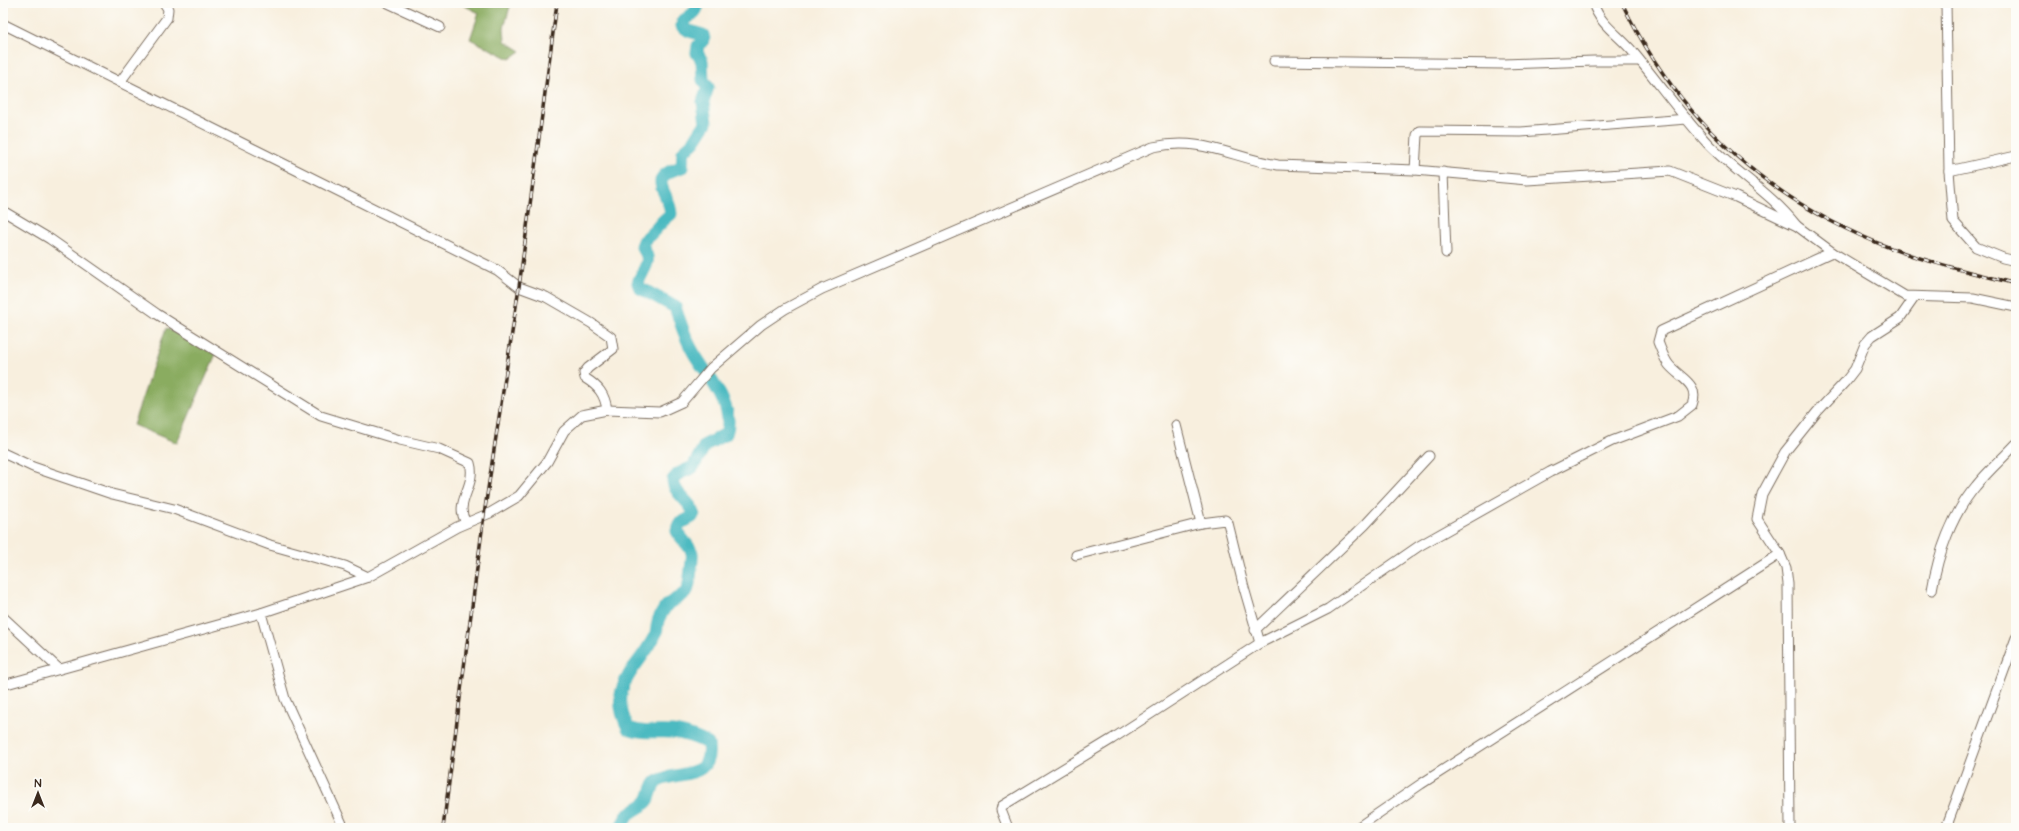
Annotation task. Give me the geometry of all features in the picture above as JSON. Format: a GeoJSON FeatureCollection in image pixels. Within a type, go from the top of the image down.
{"type":"FeatureCollection","features":[{"type":"Feature","properties":{"kind":"street"},"geometry":{"type":"LineString","coordinates":[[120,82],[167,18],[168,8],[164,3]]}},
{"type":"Feature","properties":{"kind":"street"},"geometry":{"type":"LineString","coordinates":[[388,3],[440,27]]}},
{"type":"Feature","properties":{"kind":"street"},"geometry":{"type":"LineString","coordinates":[[1593,3],[1600,18],[1611,31],[1634,52],[1639,61],[1686,119],[1719,154],[1783,208],[1797,226]]}},
{"type":"Feature","properties":{"kind":"street"},"geometry":{"type":"LineString","coordinates":[[1946,3],[1949,172],[1953,220],[1976,246],[2016,261]]}},
{"type":"Feature","properties":{"kind":"street"},"geometry":{"type":"LineString","coordinates":[[3,24],[497,270],[519,287],[546,297],[591,322],[611,337],[613,349],[588,368],[584,373],[585,378],[595,384],[603,394],[607,410]]}},
{"type":"Feature","properties":{"kind":"street"},"geometry":{"type":"LineString","coordinates":[[1274,61],[1504,64],[1594,60],[1639,61]]}},
{"type":"Feature","properties":{"kind":"street"},"geometry":{"type":"LineString","coordinates":[[1415,170],[1417,134],[1420,131],[1521,132],[1686,119]]}},
{"type":"Feature","properties":{"kind":"street"},"geometry":{"type":"LineString","coordinates":[[3,685],[261,613],[368,577],[466,522],[490,513],[519,496],[544,467],[564,430],[582,415],[607,410],[660,412],[682,402],[708,371],[761,325],[785,309],[822,289],[1153,147],[1169,143],[1191,144],[1236,153],[1255,162],[1278,165],[1415,170],[1527,180],[1670,171],[1736,197],[1797,226],[1832,252],[1905,296],[1914,298],[1973,298],[2016,307]]}},
{"type":"Feature","properties":{"kind":"street"},"geometry":{"type":"LineString","coordinates":[[1949,172],[2016,156]]}},
{"type":"Feature","properties":{"kind":"street"},"geometry":{"type":"LineString","coordinates":[[1444,172],[1446,253]]}},
{"type":"Feature","properties":{"kind":"street"},"geometry":{"type":"LineString","coordinates":[[3,211],[50,239],[157,314],[321,416],[400,440],[439,449],[470,463],[472,476],[462,508],[462,516],[466,522]]}},
{"type":"Feature","properties":{"kind":"street"},"geometry":{"type":"LineString","coordinates":[[1008,828],[1001,810],[1002,806],[1112,739],[1260,643],[1328,609],[1419,546],[1550,472],[1612,440],[1678,416],[1692,405],[1695,393],[1690,385],[1668,364],[1658,342],[1661,331],[1832,252]]}},
{"type":"Feature","properties":{"kind":"street"},"geometry":{"type":"LineString","coordinates":[[1790,828],[1788,584],[1786,568],[1780,554],[1757,519],[1762,494],[1768,481],[1794,441],[1817,412],[1846,382],[1854,369],[1865,344],[1872,336],[1900,318],[1914,298]]}},
{"type":"Feature","properties":{"kind":"street"},"geometry":{"type":"LineString","coordinates":[[1176,425],[1201,523]]}},
{"type":"Feature","properties":{"kind":"street"},"geometry":{"type":"LineString","coordinates":[[1932,590],[1937,562],[1962,507],[1975,486],[2016,444]]}},
{"type":"Feature","properties":{"kind":"street"},"geometry":{"type":"LineString","coordinates":[[3,453],[33,467],[112,494],[174,509],[270,545],[345,566],[368,577]]}},
{"type":"Feature","properties":{"kind":"street"},"geometry":{"type":"LineString","coordinates":[[1255,630],[1365,525],[1429,456]]}},
{"type":"Feature","properties":{"kind":"street"},"geometry":{"type":"LineString","coordinates":[[1076,555],[1201,523],[1221,520],[1228,523],[1255,630],[1260,643]]}},
{"type":"Feature","properties":{"kind":"street"},"geometry":{"type":"LineString","coordinates":[[1357,828],[1420,784],[1780,554]]}},
{"type":"Feature","properties":{"kind":"street"},"geometry":{"type":"LineString","coordinates":[[261,613],[285,699],[344,828]]}},
{"type":"Feature","properties":{"kind":"street"},"geometry":{"type":"LineString","coordinates":[[3,617],[59,669]]}},
{"type":"Feature","properties":{"kind":"street"},"geometry":{"type":"LineString","coordinates":[[1946,828],[2016,638]]}},
{"type":"Feature","properties":{"kind":"green space"},"geometry":{"type":"Polygon","coordinates":[[[459,3],[511,3],[504,28],[505,41],[521,51],[510,59],[470,39],[479,13],[459,3]]]}},
{"type":"Feature","properties":{"kind":"green space"},"geometry":{"type":"Polygon","coordinates":[[[166,328],[216,354],[177,443],[133,425],[166,328]]]}},
{"type":"Feature","properties":{"kind":"waterway"},"geometry":{"type":"LineString","coordinates":[[620,828],[628,815],[647,802],[653,787],[658,781],[700,769],[705,764],[708,756],[708,744],[690,736],[681,733],[645,732],[628,728],[622,712],[621,699],[623,687],[628,677],[650,645],[656,633],[658,621],[662,612],[667,605],[685,593],[688,589],[692,553],[677,531],[679,524],[692,517],[694,513],[692,508],[676,489],[673,480],[678,474],[693,467],[705,445],[726,434],[728,423],[727,412],[723,400],[691,348],[675,307],[640,288],[638,283],[647,261],[647,257],[642,247],[643,241],[671,214],[670,206],[661,181],[670,171],[682,167],[683,152],[693,143],[706,123],[703,102],[708,87],[703,80],[702,61],[697,53],[698,46],[704,39],[703,35],[689,31],[682,26],[683,21],[697,9],[698,3]]}},
{"type":"Feature","properties":{"kind":"railway"},"geometry":{"type":"LineString","coordinates":[[443,828],[484,515],[519,287],[557,3]]}},
{"type":"Feature","properties":{"kind":"railway"},"geometry":{"type":"LineString","coordinates":[[1622,3],[1645,46],[1671,85],[1701,121],[1733,153],[1769,182],[1807,208],[1849,230],[1893,249],[1939,264],[2016,284]]}}]}
